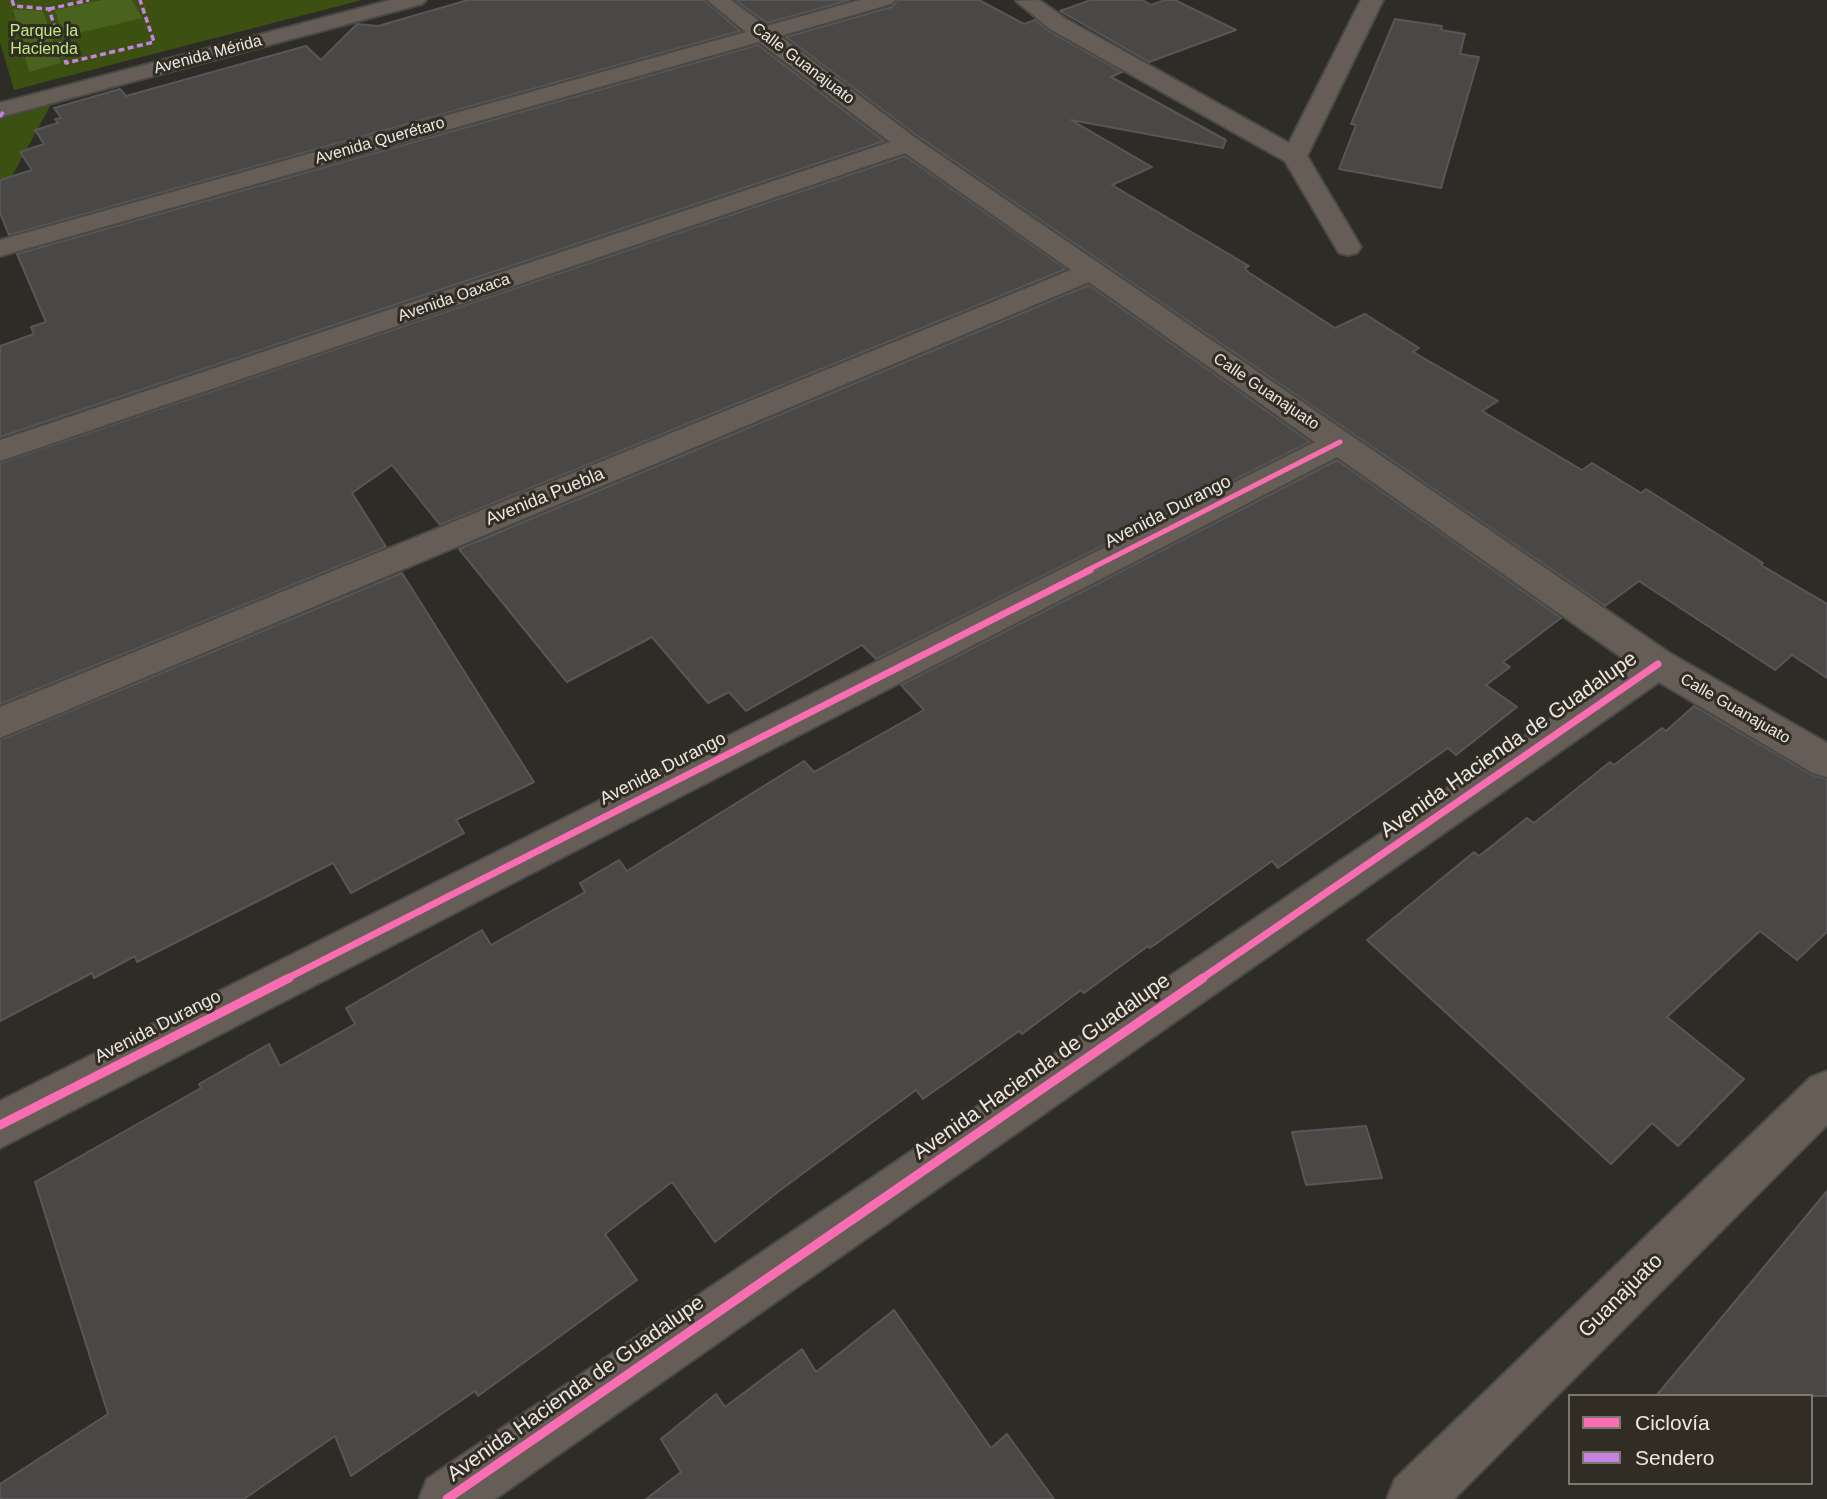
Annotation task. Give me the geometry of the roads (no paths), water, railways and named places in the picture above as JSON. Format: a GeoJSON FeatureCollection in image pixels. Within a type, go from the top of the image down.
{"type":"FeatureCollection","features":[{"type":"Feature","properties":{"kind":"street","name":"Avenida Mérida"},"geometry":{"type":"LineString","coordinates":[[2,103],[415,0]]}},
{"type":"Feature","properties":{"kind":"street","name":"Calle Guanajuato"},"geometry":{"type":"LineString","coordinates":[[718,0],[908,144],[1658,664],[1827,762]]}},
{"type":"Feature","properties":{"kind":"street","name":"Avenida Querétaro"},"geometry":{"type":"LineString","coordinates":[[0,248],[884,0]]}},
{"type":"Feature","properties":{"kind":"street"},"geometry":{"type":"LineString","coordinates":[[1026,0],[1056,0]]}},
{"type":"Feature","properties":{"kind":"street"},"geometry":{"type":"LineString","coordinates":[[1026,0],[1058,24],[1295,156],[1348,247]]}},
{"type":"Feature","properties":{"kind":"street"},"geometry":{"type":"LineString","coordinates":[[1295,156],[1372,0]]}},
{"type":"Feature","properties":{"kind":"street","name":"Avenida Oaxaca"},"geometry":{"type":"LineString","coordinates":[[0,452],[908,144]]}},
{"type":"Feature","properties":{"kind":"street","name":"Avenida Puebla"},"geometry":{"type":"LineString","coordinates":[[0,723],[1090,272]]}},
{"type":"Feature","properties":{"kind":"street","name":"Avenida Durango"},"geometry":{"type":"LineString","coordinates":[[0,1125],[1340,442]]}},
{"type":"Feature","properties":{"kind":"street","name":"Avenida Hacienda de Guadalupe"},"geometry":{"type":"LineString","coordinates":[[447,1499],[1658,664]]}},
{"type":"Feature","properties":{"kind":"street","name":"Guanajuato"},"geometry":{"type":"LineString","coordinates":[[1415,1499],[1827,1093]]}},
{"type":"Feature","properties":{"kind":"park label","name":"Parque la Hacienda"},"geometry":{"type":"Point","coordinates":[44,41]}}]}
